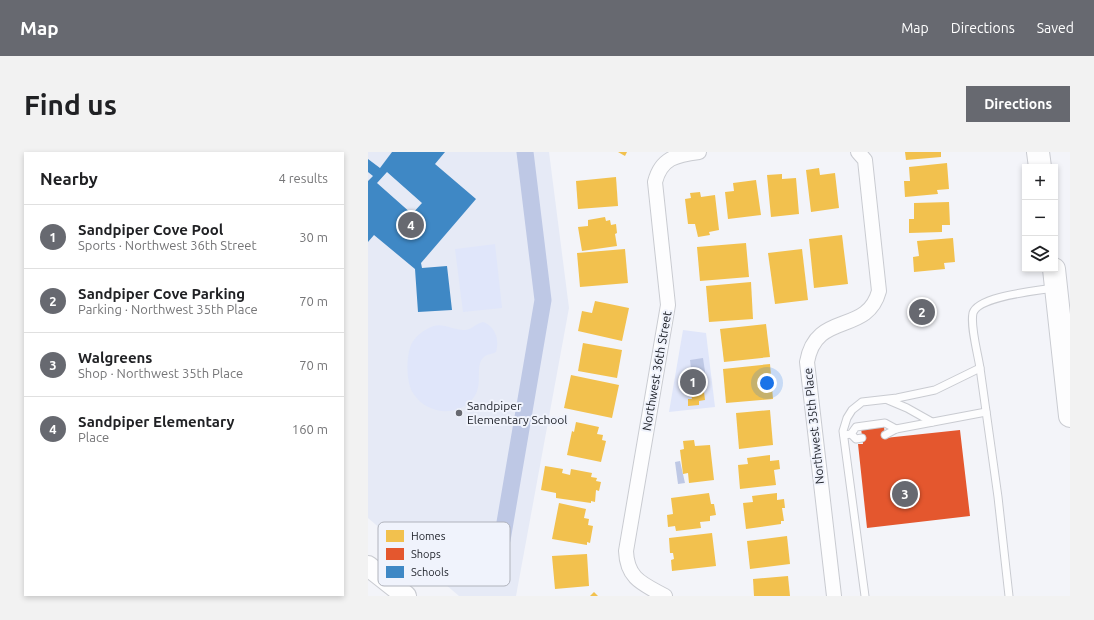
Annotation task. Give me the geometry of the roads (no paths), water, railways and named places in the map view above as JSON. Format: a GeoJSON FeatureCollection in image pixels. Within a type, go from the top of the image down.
{"type":"FeatureCollection","features":[{"type":"Feature","properties":{"kind":"main road"},"geometry":{"type":"LineString","coordinates":[[1038,152],[1040,164]]}},
{"type":"Feature","properties":{"kind":"main road"},"geometry":{"type":"LineString","coordinates":[[1060,281],[1070,416]]}},
{"type":"Feature","properties":{"kind":"main road"},"geometry":{"type":"LineString","coordinates":[[368,566],[378,574]]}},
{"type":"Feature","properties":{"kind":"main road"},"geometry":{"type":"LineString","coordinates":[[393,586],[406,596]]}},
{"type":"Feature","properties":{"kind":"street","name":"Northwest 36th Street"},"geometry":{"type":"LineString","coordinates":[[665,596],[638,581],[632,573],[627,563],[627,539],[668,305],[655,194],[656,178],[660,169],[672,157],[699,152]]}},
{"type":"Feature","properties":{"kind":"street","name":"Northwest 35th Place"},"geometry":{"type":"LineString","coordinates":[[834,596],[807,362],[814,341],[822,332],[853,320],[868,311],[875,303],[879,291],[865,160],[858,152]]}},
{"type":"Feature","properties":{"kind":"lane"},"geometry":{"type":"LineString","coordinates":[[1009,596],[973,313],[976,307],[998,298],[1060,281]]}},
{"type":"Feature","properties":{"kind":"lane"},"geometry":{"type":"LineString","coordinates":[[865,596],[847,435],[844,424],[852,410],[862,402],[888,399],[935,390],[980,368]]}},
{"type":"Feature","properties":{"kind":"lane"},"geometry":{"type":"LineString","coordinates":[[888,399],[932,422]]}},
{"type":"Feature","properties":{"kind":"lane"},"geometry":{"type":"LineString","coordinates":[[885,435],[896,429],[986,412]]}},
{"type":"Feature","properties":{"kind":"lane"},"geometry":{"type":"LineString","coordinates":[[847,435],[856,427],[885,423],[896,429]]}},
{"type":"Feature","properties":{"kind":"lane"},"geometry":{"type":"LineString","coordinates":[[847,435],[856,439],[862,438]]}},
{"type":"Feature","properties":{"kind":"waterway"},"geometry":{"type":"LineString","coordinates":[[505,522],[543,300],[525,152]]}},
{"type":"Feature","properties":{"kind":"place","name":"Sandpiper Elementary"},"geometry":{"type":"Point","coordinates":[411,225]}},
{"type":"Feature","properties":{"kind":"place","name":"Sandpiper Cove Parking"},"geometry":{"type":"Point","coordinates":[922,312]}},
{"type":"Feature","properties":{"kind":"place","name":"Sandpiper Cove Pool"},"geometry":{"type":"Point","coordinates":[693,382]}},
{"type":"Feature","properties":{"kind":"place","name":"Sandpiper Elementary School"},"geometry":{"type":"Point","coordinates":[459,413]}},
{"type":"Feature","properties":{"kind":"place","name":"Walgreens"},"geometry":{"type":"Point","coordinates":[905,494]}}]}
